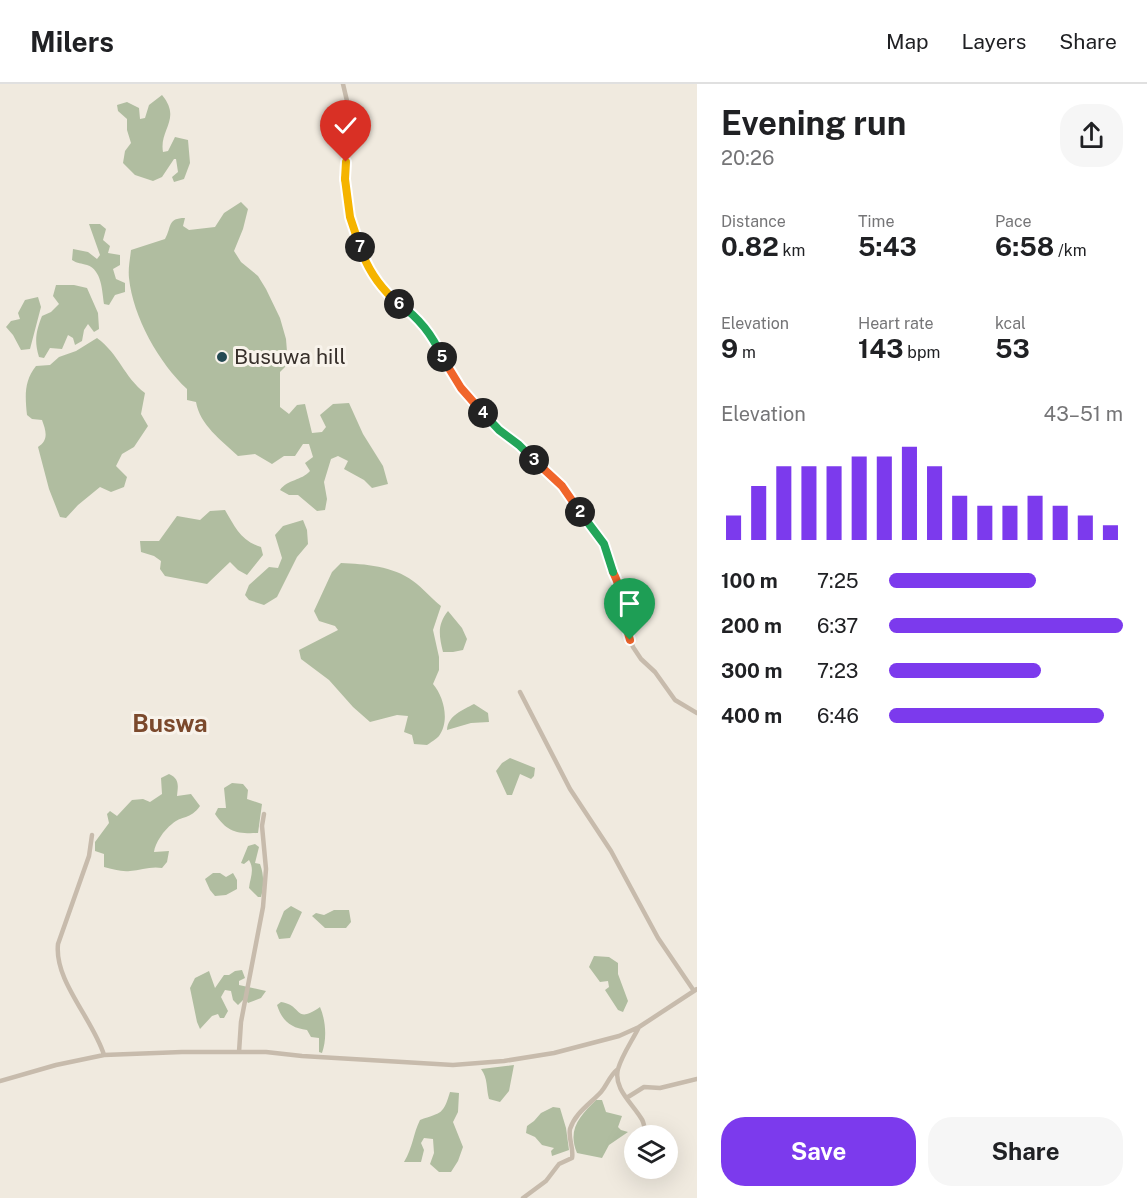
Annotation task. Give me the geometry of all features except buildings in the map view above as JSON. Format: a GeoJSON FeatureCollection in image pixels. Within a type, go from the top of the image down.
{"type":"FeatureCollection","features":[{"type":"Feature","properties":{"kind":"street"},"geometry":{"type":"LineString","coordinates":[[344,84],[348,112],[345,189],[352,223],[363,256],[388,294],[422,325],[434,340],[444,363],[480,411],[553,476],[569,495],[604,544],[616,578],[625,623],[633,647],[675,700],[697,713]]}},
{"type":"Feature","properties":{"kind":"street"},"geometry":{"type":"LineString","coordinates":[[0,1081],[56,1065],[104,1055],[239,1052],[453,1065],[504,1061],[554,1053],[610,1039],[639,1028],[695,990],[658,938],[611,851],[570,789],[520,692]]}},
{"type":"Feature","properties":{"kind":"street"},"geometry":{"type":"LineString","coordinates":[[239,1052],[241,1022],[263,907],[266,869],[262,826],[264,814]]}},
{"type":"Feature","properties":{"kind":"street"},"geometry":{"type":"LineString","coordinates":[[92,835],[89,856],[58,944],[57,956],[59,966],[74,998],[83,1010],[104,1055]]}},
{"type":"Feature","properties":{"kind":"street"},"geometry":{"type":"LineString","coordinates":[[639,1028],[618,1069],[617,1078],[619,1086],[643,1120],[644,1125]]}},
{"type":"Feature","properties":{"kind":"street"},"geometry":{"type":"LineString","coordinates":[[523,1198],[546,1181],[559,1164],[572,1158],[573,1150],[569,1136],[575,1119],[602,1091],[608,1077],[618,1069]]}},
{"type":"Feature","properties":{"kind":"street"},"geometry":{"type":"LineString","coordinates":[[628,1097],[644,1087],[660,1088],[697,1079]]}},
{"type":"Feature","properties":{"kind":"green space"},"geometry":{"type":"Polygon","coordinates":[[[162,95],[170,111],[163,152],[168,151],[175,137],[188,140],[190,163],[184,179],[174,182],[172,177],[178,172],[176,159],[162,177],[153,181],[135,175],[123,163],[125,151],[131,143],[127,130],[127,119],[118,111],[117,105],[127,102],[139,108],[140,119],[145,118],[149,105],[162,95]]]}},
{"type":"Feature","properties":{"kind":"green space"},"geometry":{"type":"Polygon","coordinates":[[[241,202],[248,209],[234,251],[241,262],[258,276],[266,289],[280,318],[286,339],[288,364],[280,372],[280,407],[289,414],[297,405],[305,404],[312,433],[322,432],[326,427],[320,415],[333,404],[349,403],[363,434],[383,466],[388,484],[372,488],[364,480],[344,469],[348,461],[338,456],[331,459],[324,482],[327,499],[325,510],[317,511],[298,495],[289,495],[280,490],[310,471],[305,463],[313,457],[309,444],[303,444],[295,456],[284,456],[272,464],[255,454],[238,456],[212,432],[202,418],[196,402],[187,400],[187,389],[157,353],[142,323],[131,293],[129,264],[131,250],[165,239],[173,221],[179,218],[185,218],[183,226],[189,230],[215,227],[224,213],[241,202]]]}},
{"type":"Feature","properties":{"kind":"green space"},"geometry":{"type":"Polygon","coordinates":[[[89,224],[100,224],[106,229],[103,240],[110,246],[108,253],[120,255],[120,265],[113,269],[116,279],[125,283],[125,292],[115,295],[109,305],[104,304],[96,271],[72,260],[73,249],[88,252],[97,259],[100,255],[89,224]]]}},
{"type":"Feature","properties":{"kind":"green space"},"geometry":{"type":"Polygon","coordinates":[[[56,285],[87,288],[98,313],[99,329],[94,332],[88,324],[82,341],[75,345],[73,338],[68,335],[62,349],[50,348],[44,358],[39,357],[37,331],[42,316],[51,312],[59,304],[53,296],[56,285]]]}},
{"type":"Feature","properties":{"kind":"green space"},"geometry":{"type":"Polygon","coordinates":[[[38,297],[41,307],[30,349],[21,350],[6,327],[11,321],[20,319],[18,313],[25,300],[38,297]]]}},
{"type":"Feature","properties":{"kind":"green space"},"geometry":{"type":"Polygon","coordinates":[[[97,338],[105,344],[132,380],[145,393],[141,414],[148,426],[134,447],[122,454],[116,466],[127,477],[124,487],[111,492],[100,487],[66,518],[60,517],[49,489],[38,447],[45,438],[42,420],[32,419],[27,415],[27,383],[36,366],[50,365],[59,357],[76,351],[97,338]]]}},
{"type":"Feature","properties":{"kind":"green space"},"geometry":{"type":"Polygon","coordinates":[[[225,510],[243,537],[261,547],[263,555],[247,575],[230,562],[207,584],[165,576],[160,569],[161,561],[141,552],[140,541],[159,541],[177,516],[200,520],[210,511],[225,510]]]}},
{"type":"Feature","properties":{"kind":"green space"},"geometry":{"type":"Polygon","coordinates":[[[303,520],[307,530],[308,544],[297,557],[277,597],[264,605],[249,600],[245,595],[249,585],[269,567],[278,568],[282,558],[275,535],[283,526],[303,520]]]}},
{"type":"Feature","properties":{"kind":"green space"},"geometry":{"type":"Polygon","coordinates":[[[341,563],[369,565],[397,572],[417,584],[441,606],[433,630],[439,657],[439,670],[433,684],[443,702],[445,716],[439,736],[427,745],[414,744],[412,735],[404,732],[408,716],[397,715],[370,722],[329,680],[301,659],[299,650],[338,630],[335,626],[319,621],[314,611],[332,572],[341,563]]]}},
{"type":"Feature","properties":{"kind":"green space"},"geometry":{"type":"Polygon","coordinates":[[[448,611],[462,628],[467,639],[463,650],[443,652],[440,630],[448,611]]]}},
{"type":"Feature","properties":{"kind":"green space"},"geometry":{"type":"Polygon","coordinates":[[[474,704],[488,713],[489,722],[471,723],[447,730],[453,717],[474,704]]]}},
{"type":"Feature","properties":{"kind":"green space"},"geometry":{"type":"Polygon","coordinates":[[[510,758],[535,768],[531,779],[520,774],[512,795],[507,795],[496,771],[510,758]]]}},
{"type":"Feature","properties":{"kind":"green space"},"geometry":{"type":"Polygon","coordinates":[[[169,774],[177,781],[177,796],[191,794],[200,806],[193,813],[172,824],[158,841],[154,852],[169,851],[167,862],[162,868],[130,871],[104,867],[104,854],[95,851],[95,842],[109,823],[107,814],[110,811],[117,816],[132,800],[143,799],[150,802],[162,794],[161,778],[169,774]]]}},
{"type":"Feature","properties":{"kind":"green space"},"geometry":{"type":"Polygon","coordinates":[[[232,783],[243,784],[248,790],[247,799],[262,804],[258,833],[233,831],[224,825],[215,814],[218,808],[226,808],[224,788],[232,783]]]}},
{"type":"Feature","properties":{"kind":"green space"},"geometry":{"type":"Polygon","coordinates":[[[255,844],[259,847],[255,863],[260,864],[263,876],[261,897],[249,888],[252,871],[249,860],[244,864],[241,863],[248,846],[255,844]]]}},
{"type":"Feature","properties":{"kind":"green space"},"geometry":{"type":"Polygon","coordinates":[[[213,873],[220,873],[226,877],[233,873],[237,880],[237,889],[226,895],[215,896],[205,879],[213,873]]]}},
{"type":"Feature","properties":{"kind":"green space"},"geometry":{"type":"Polygon","coordinates":[[[291,906],[302,912],[290,938],[279,939],[276,931],[284,911],[291,906]]]}},
{"type":"Feature","properties":{"kind":"green space"},"geometry":{"type":"Polygon","coordinates":[[[334,910],[349,910],[351,922],[346,928],[325,928],[312,916],[316,913],[324,915],[334,910]]]}},
{"type":"Feature","properties":{"kind":"green space"},"geometry":{"type":"Polygon","coordinates":[[[594,956],[609,957],[618,963],[618,974],[628,1001],[623,1012],[618,1010],[605,990],[609,987],[608,981],[600,982],[589,967],[594,956]]]}},
{"type":"Feature","properties":{"kind":"green space"},"geometry":{"type":"Polygon","coordinates":[[[242,970],[245,978],[239,981],[239,985],[266,991],[261,998],[248,1003],[245,998],[238,1005],[233,1000],[231,991],[225,990],[221,997],[228,1011],[224,1018],[220,1018],[218,1014],[212,1016],[200,1029],[190,988],[195,978],[209,971],[215,988],[224,975],[242,970]]]}},
{"type":"Feature","properties":{"kind":"green space"},"geometry":{"type":"Polygon","coordinates":[[[281,1002],[302,1014],[320,1007],[325,1030],[322,1053],[319,1052],[319,1038],[311,1037],[307,1030],[296,1028],[284,1019],[277,1005],[281,1002]]]}},
{"type":"Feature","properties":{"kind":"green space"},"geometry":{"type":"Polygon","coordinates":[[[514,1065],[509,1091],[500,1102],[489,1099],[486,1080],[481,1069],[514,1065]]]}},
{"type":"Feature","properties":{"kind":"green space"},"geometry":{"type":"Polygon","coordinates":[[[450,1092],[459,1093],[458,1112],[453,1122],[463,1147],[451,1172],[439,1172],[430,1164],[434,1153],[433,1139],[424,1138],[421,1143],[424,1150],[421,1162],[404,1162],[420,1120],[441,1112],[450,1092]]]}},
{"type":"Feature","properties":{"kind":"green space"},"geometry":{"type":"Polygon","coordinates":[[[596,1100],[602,1100],[606,1112],[622,1116],[618,1127],[624,1131],[624,1135],[609,1145],[602,1158],[577,1153],[574,1144],[574,1130],[596,1100]]]}},
{"type":"Feature","properties":{"kind":"green space"},"geometry":{"type":"Polygon","coordinates":[[[553,1107],[560,1108],[569,1150],[552,1156],[551,1151],[554,1148],[542,1145],[535,1137],[526,1133],[527,1126],[541,1113],[553,1107]]]}},
{"type":"Feature","properties":{"kind":"place","name":"Busuwa hill"},"geometry":{"type":"Point","coordinates":[222,357]}},
{"type":"Feature","properties":{"kind":"district","name":"Buswa"},"geometry":{"type":"Point","coordinates":[170,724]}},
{"type":"Feature","properties":{"kind":"route"},"geometry":{"type":"LineString","coordinates":[[346,162],[345,189],[350,217],[363,256],[370,268],[388,294],[414,316],[434,340],[444,363],[480,411],[553,476],[604,544],[616,578],[630,640]]}}]}
